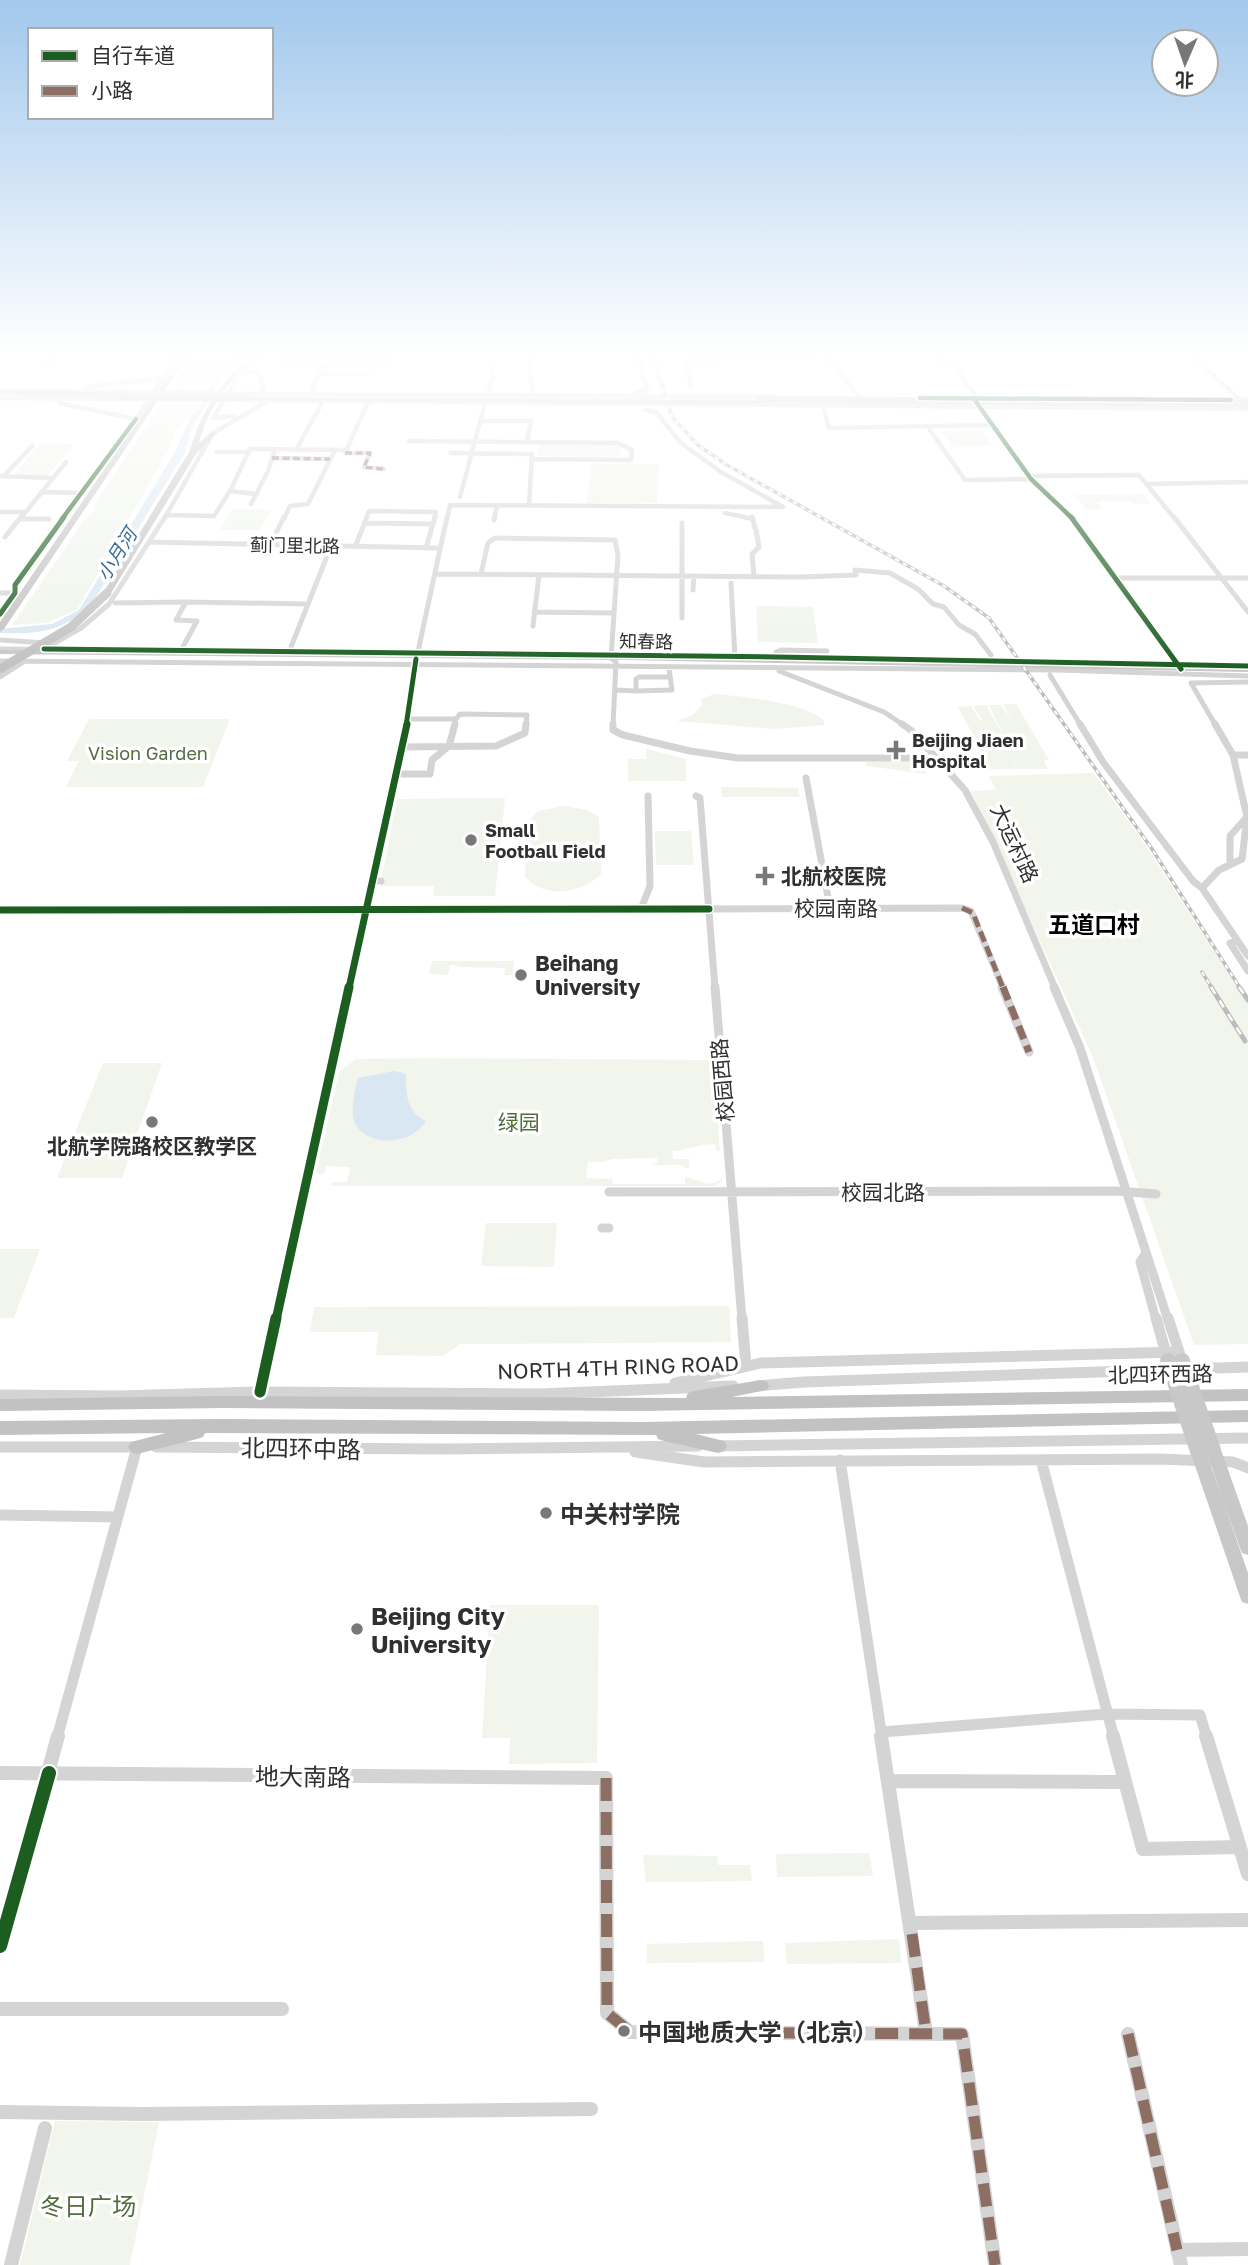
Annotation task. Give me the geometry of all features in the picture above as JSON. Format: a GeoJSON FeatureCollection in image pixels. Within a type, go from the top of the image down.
{"type":"FeatureCollection","features":[{"type":"Feature","properties":{"kind":"highway"},"geometry":{"type":"LineString","coordinates":[[0,629],[17,596],[40,567],[110,459]]}},
{"type":"Feature","properties":{"kind":"highway"},"geometry":{"type":"LineString","coordinates":[[1,673],[94,609],[107,593],[190,459]]}},
{"type":"Feature","properties":{"kind":"highway"},"geometry":{"type":"LineString","coordinates":[[193,459],[194,466]]}},
{"type":"Feature","properties":{"kind":"highway"},"geometry":{"type":"LineString","coordinates":[[169,493],[173,502]]}},
{"type":"Feature","properties":{"kind":"highway"},"geometry":{"type":"LineString","coordinates":[[131,569],[140,538]]}},
{"type":"Feature","properties":{"kind":"highway"},"geometry":{"type":"LineString","coordinates":[[642,1405],[761,1386]]}},
{"type":"Feature","properties":{"kind":"highway","name":"北四环西路"},"geometry":{"type":"LineString","coordinates":[[1072,1398],[1248,1395]]}},
{"type":"Feature","properties":{"kind":"highway"},"geometry":{"type":"LineString","coordinates":[[118,1396],[224,1402]]}},
{"type":"Feature","properties":{"kind":"highway","name":"NORTH 4TH RING ROAD"},"geometry":{"type":"LineString","coordinates":[[0,1405],[224,1402],[642,1405],[1072,1398]]}},
{"type":"Feature","properties":{"kind":"highway","name":"北四环西路"},"geometry":{"type":"LineString","coordinates":[[643,1429],[1248,1416]]}},
{"type":"Feature","properties":{"kind":"highway"},"geometry":{"type":"LineString","coordinates":[[137,1447],[222,1426]]}},
{"type":"Feature","properties":{"kind":"highway"},"geometry":{"type":"LineString","coordinates":[[0,1428],[222,1426],[643,1429],[718,1446]]}},
{"type":"Feature","properties":{"kind":"main road"},"geometry":{"type":"LineString","coordinates":[[0,654],[417,656],[1248,671]]}},
{"type":"Feature","properties":{"kind":"main road"},"geometry":{"type":"LineString","coordinates":[[1173,1357],[1207,1456],[1248,1597]]}},
{"type":"Feature","properties":{"kind":"main road"},"geometry":{"type":"LineString","coordinates":[[1207,1456],[1248,1548]]}},
{"type":"Feature","properties":{"kind":"street"},"geometry":{"type":"LineString","coordinates":[[1,477],[19,459]]}},
{"type":"Feature","properties":{"kind":"street"},"geometry":{"type":"LineString","coordinates":[[17,596],[15,585],[108,459]]}},
{"type":"Feature","properties":{"kind":"street"},"geometry":{"type":"LineString","coordinates":[[1,673],[98,615],[109,604],[198,459]]}},
{"type":"Feature","properties":{"kind":"street"},"geometry":{"type":"LineString","coordinates":[[166,515],[214,516],[230,491],[245,459]]}},
{"type":"Feature","properties":{"kind":"street"},"geometry":{"type":"LineString","coordinates":[[251,504],[272,459]]}},
{"type":"Feature","properties":{"kind":"street"},"geometry":{"type":"LineString","coordinates":[[270,545],[289,506],[308,504],[330,459]]}},
{"type":"Feature","properties":{"kind":"street"},"geometry":{"type":"LineString","coordinates":[[368,459],[364,467],[384,469]]}},
{"type":"Feature","properties":{"kind":"street"},"geometry":{"type":"LineString","coordinates":[[460,497],[470,459]]}},
{"type":"Feature","properties":{"kind":"street"},"geometry":{"type":"LineString","coordinates":[[529,506],[532,459]]}},
{"type":"Feature","properties":{"kind":"street"},"geometry":{"type":"LineString","coordinates":[[599,459],[631,459]]}},
{"type":"Feature","properties":{"kind":"street"},"geometry":{"type":"LineString","coordinates":[[682,618],[681,513],[688,510],[783,508],[703,459]]}},
{"type":"Feature","properties":{"kind":"street"},"geometry":{"type":"LineString","coordinates":[[950,459],[965,480],[1139,475],[1224,578],[1248,612]]}},
{"type":"Feature","properties":{"kind":"street"},"geometry":{"type":"LineString","coordinates":[[1016,459],[1030,478],[1074,520],[1180,668]]}},
{"type":"Feature","properties":{"kind":"street"},"geometry":{"type":"LineString","coordinates":[[5,537],[66,462]]}},
{"type":"Feature","properties":{"kind":"street"},"geometry":{"type":"LineString","coordinates":[[1,477],[53,478]]}},
{"type":"Feature","properties":{"kind":"street"},"geometry":{"type":"LineString","coordinates":[[1148,484],[1248,482]]}},
{"type":"Feature","properties":{"kind":"street"},"geometry":{"type":"LineString","coordinates":[[230,491],[257,494]]}},
{"type":"Feature","properties":{"kind":"street"},"geometry":{"type":"LineString","coordinates":[[42,492],[81,493]]}},
{"type":"Feature","properties":{"kind":"street"},"geometry":{"type":"LineString","coordinates":[[0,654],[180,652],[417,656],[450,505],[529,506],[542,509],[654,507],[748,514],[753,517],[759,547],[752,554],[754,576]]}},
{"type":"Feature","properties":{"kind":"street"},"geometry":{"type":"LineString","coordinates":[[494,520],[497,506]]}},
{"type":"Feature","properties":{"kind":"street"},"geometry":{"type":"LineString","coordinates":[[653,520],[654,507]]}},
{"type":"Feature","properties":{"kind":"street"},"geometry":{"type":"LineString","coordinates":[[369,511],[436,512],[433,524],[426,546],[356,545],[369,511]]}},
{"type":"Feature","properties":{"kind":"street"},"geometry":{"type":"LineString","coordinates":[[0,512],[25,512]]}},
{"type":"Feature","properties":{"kind":"street"},"geometry":{"type":"LineString","coordinates":[[20,519],[49,519]]}},
{"type":"Feature","properties":{"kind":"street"},"geometry":{"type":"LineString","coordinates":[[365,523],[433,524]]}},
{"type":"Feature","properties":{"kind":"street"},"geometry":{"type":"LineString","coordinates":[[0,526],[14,526]]}},
{"type":"Feature","properties":{"kind":"street"},"geometry":{"type":"LineString","coordinates":[[481,574],[488,543],[495,538],[615,540],[618,555],[613,660],[615,735],[738,758],[935,758]]}},
{"type":"Feature","properties":{"kind":"street","name":"蓟门里北路"},"geometry":{"type":"LineString","coordinates":[[149,542],[440,548]]}},
{"type":"Feature","properties":{"kind":"street"},"geometry":{"type":"LineString","coordinates":[[291,647],[331,546]]}},
{"type":"Feature","properties":{"kind":"street"},"geometry":{"type":"LineString","coordinates":[[436,574],[856,575],[855,570],[890,573],[898,581],[912,584],[928,594],[933,604],[944,607],[959,625],[975,634],[991,655]]}},
{"type":"Feature","properties":{"kind":"street"},"geometry":{"type":"LineString","coordinates":[[533,626],[539,575]]}},
{"type":"Feature","properties":{"kind":"street"},"geometry":{"type":"LineString","coordinates":[[693,590],[694,576]]}},
{"type":"Feature","properties":{"kind":"street"},"geometry":{"type":"LineString","coordinates":[[1115,578],[1248,579]]}},
{"type":"Feature","properties":{"kind":"street"},"geometry":{"type":"LineString","coordinates":[[731,583],[735,658]]}},
{"type":"Feature","properties":{"kind":"street"},"geometry":{"type":"LineString","coordinates":[[0,593],[17,596]]}},
{"type":"Feature","properties":{"kind":"street"},"geometry":{"type":"LineString","coordinates":[[0,614],[17,596]]}},
{"type":"Feature","properties":{"kind":"street"},"geometry":{"type":"LineString","coordinates":[[180,652],[197,621],[176,620],[186,602]]}},
{"type":"Feature","properties":{"kind":"street"},"geometry":{"type":"LineString","coordinates":[[115,603],[308,604]]}},
{"type":"Feature","properties":{"kind":"street"},"geometry":{"type":"LineString","coordinates":[[534,612],[614,613]]}},
{"type":"Feature","properties":{"kind":"street"},"geometry":{"type":"LineString","coordinates":[[0,640],[54,643]]}},
{"type":"Feature","properties":{"kind":"street"},"geometry":{"type":"LineString","coordinates":[[773,663],[776,652],[781,650],[827,651]]}},
{"type":"Feature","properties":{"kind":"street","name":"知春路"},"geometry":{"type":"LineString","coordinates":[[35,655],[613,660],[735,658],[773,663]]}},
{"type":"Feature","properties":{"kind":"street"},"geometry":{"type":"LineString","coordinates":[[1048,657],[1180,668]]}},
{"type":"Feature","properties":{"kind":"street","name":"知春路"},"geometry":{"type":"LineString","coordinates":[[613,660],[669,668],[773,663]]}},
{"type":"Feature","properties":{"kind":"street","name":"大运村路"},"geometry":{"type":"LineString","coordinates":[[773,663],[884,712],[912,731],[968,794],[993,842],[1080,1047],[1146,1253],[1173,1357]]}},
{"type":"Feature","properties":{"kind":"street"},"geometry":{"type":"LineString","coordinates":[[615,690],[672,690],[669,668]]}},
{"type":"Feature","properties":{"kind":"street"},"geometry":{"type":"LineString","coordinates":[[1050,675],[1103,762],[1193,881],[1202,888],[1248,956]]}},
{"type":"Feature","properties":{"kind":"street"},"geometry":{"type":"LineString","coordinates":[[636,691],[636,679],[639,677],[669,677]]}},
{"type":"Feature","properties":{"kind":"street"},"geometry":{"type":"LineString","coordinates":[[1202,888],[1208,878],[1242,859],[1247,817],[1233,755],[1191,683],[1248,682]]}},
{"type":"Feature","properties":{"kind":"street"},"geometry":{"type":"LineString","coordinates":[[394,774],[430,774],[432,760],[449,746],[456,719],[460,715],[527,715],[525,733],[496,746],[449,746],[400,747]]}},
{"type":"Feature","properties":{"kind":"street"},"geometry":{"type":"LineString","coordinates":[[408,719],[456,719]]}},
{"type":"Feature","properties":{"kind":"street"},"geometry":{"type":"LineString","coordinates":[[1233,755],[1248,755]]}},
{"type":"Feature","properties":{"kind":"street"},"geometry":{"type":"LineString","coordinates":[[806,778],[830,908]]}},
{"type":"Feature","properties":{"kind":"street"},"geometry":{"type":"LineString","coordinates":[[641,909],[650,886],[648,796]]}},
{"type":"Feature","properties":{"kind":"street","name":"校园西路"},"geometry":{"type":"LineString","coordinates":[[695,796],[700,798],[746,1366]]}},
{"type":"Feature","properties":{"kind":"street"},"geometry":{"type":"LineString","coordinates":[[1230,864],[1230,836],[1247,817]]}},
{"type":"Feature","properties":{"kind":"street"},"geometry":{"type":"LineString","coordinates":[[371,881],[381,881]]}},
{"type":"Feature","properties":{"kind":"street","name":"校园南路"},"geometry":{"type":"LineString","coordinates":[[709,909],[962,908],[973,913],[1029,1052]]}},
{"type":"Feature","properties":{"kind":"street"},"geometry":{"type":"LineString","coordinates":[[1237,940],[1230,943],[1248,971]]}},
{"type":"Feature","properties":{"kind":"street","name":"校园北路"},"geometry":{"type":"LineString","coordinates":[[609,1192],[1126,1191],[1156,1194]]}},
{"type":"Feature","properties":{"kind":"street"},"geometry":{"type":"LineString","coordinates":[[656,1388],[761,1363],[1173,1357]]}},
{"type":"Feature","properties":{"kind":"street","name":"NORTH 4TH RING ROAD"},"geometry":{"type":"LineString","coordinates":[[0,1395],[118,1396],[260,1392],[551,1394],[804,1382],[1243,1367]]}},
{"type":"Feature","properties":{"kind":"street"},"geometry":{"type":"LineString","coordinates":[[602,1448],[1248,1438]]}},
{"type":"Feature","properties":{"kind":"street","name":"北四环中路"},"geometry":{"type":"LineString","coordinates":[[0,1447],[602,1448]]}},
{"type":"Feature","properties":{"kind":"street"},"geometry":{"type":"LineString","coordinates":[[0,1946],[137,1447]]}},
{"type":"Feature","properties":{"kind":"street"},"geometry":{"type":"LineString","coordinates":[[602,1448],[704,1462],[1207,1456],[1248,1468]]}},
{"type":"Feature","properties":{"kind":"street"},"geometry":{"type":"LineString","coordinates":[[840,1460],[926,2033],[962,2034],[995,2265]]}},
{"type":"Feature","properties":{"kind":"street"},"geometry":{"type":"LineString","coordinates":[[1041,1460],[1143,1849],[1240,1847]]}},
{"type":"Feature","properties":{"kind":"street"},"geometry":{"type":"LineString","coordinates":[[0,1515],[118,1517]]}},
{"type":"Feature","properties":{"kind":"street"},"geometry":{"type":"LineString","coordinates":[[882,1732],[1107,1714],[1200,1715],[1248,1874]]}},
{"type":"Feature","properties":{"kind":"street","name":"地大南路"},"geometry":{"type":"LineString","coordinates":[[0,1773],[606,1778],[607,2013],[630,2032],[926,2033]]}},
{"type":"Feature","properties":{"kind":"street"},"geometry":{"type":"LineString","coordinates":[[889,1781],[1125,1782]]}},
{"type":"Feature","properties":{"kind":"street"},"geometry":{"type":"LineString","coordinates":[[910,1923],[1248,1920]]}},
{"type":"Feature","properties":{"kind":"street"},"geometry":{"type":"LineString","coordinates":[[0,2009],[282,2009]]}},
{"type":"Feature","properties":{"kind":"street"},"geometry":{"type":"LineString","coordinates":[[1128,2034],[1179,2257],[1248,2249]]}},
{"type":"Feature","properties":{"kind":"street"},"geometry":{"type":"LineString","coordinates":[[0,2112],[156,2114],[591,2109]]}},
{"type":"Feature","properties":{"kind":"street"},"geometry":{"type":"LineString","coordinates":[[11,2265],[45,2128]]}},
{"type":"Feature","properties":{"kind":"green space"},"geometry":{"type":"Polygon","coordinates":[[[27,459],[62,459],[48,475],[13,475],[27,459]]]}},
{"type":"Feature","properties":{"kind":"green space"},"geometry":{"type":"Polygon","coordinates":[[[125,459],[163,459],[77,610],[46,623],[12,625],[83,522],[97,507],[94,506],[125,459]]]}},
{"type":"Feature","properties":{"kind":"green space"},"geometry":{"type":"Polygon","coordinates":[[[592,463],[659,464],[657,503],[587,503],[592,463]]]}},
{"type":"Feature","properties":{"kind":"green space"},"geometry":{"type":"Polygon","coordinates":[[[1143,494],[1151,504],[1097,501],[1102,509],[1087,510],[1074,495],[1143,494]]]}},
{"type":"Feature","properties":{"kind":"green space"},"geometry":{"type":"Polygon","coordinates":[[[232,509],[271,510],[260,530],[220,530],[232,509]]]}},
{"type":"Feature","properties":{"kind":"green space"},"geometry":{"type":"Polygon","coordinates":[[[756,606],[813,607],[818,643],[758,642],[756,606]]]}},
{"type":"Feature","properties":{"kind":"green space"},"geometry":{"type":"Polygon","coordinates":[[[714,694],[804,709],[824,721],[824,725],[774,729],[677,721],[693,715],[703,704],[701,699],[714,694]]]}},
{"type":"Feature","properties":{"kind":"green space"},"geometry":{"type":"Polygon","coordinates":[[[1003,704],[1016,704],[1049,760],[1044,761],[1048,769],[1017,769],[1013,761],[1016,769],[986,769],[983,763],[988,762],[958,707],[971,706],[980,721],[982,720],[973,706],[986,705],[1005,738],[989,705],[1001,705],[1012,720],[1003,704]]]}},
{"type":"Feature","properties":{"kind":"green space","name":"Vision Garden"},"geometry":{"type":"Polygon","coordinates":[[[89,719],[230,719],[203,787],[66,787],[79,761],[67,761],[89,719]]]}},
{"type":"Feature","properties":{"kind":"green space"},"geometry":{"type":"Polygon","coordinates":[[[646,749],[686,759],[686,781],[628,781],[628,759],[646,759],[646,749]]]}},
{"type":"Feature","properties":{"kind":"green space"},"geometry":{"type":"Polygon","coordinates":[[[923,762],[926,774],[867,766],[865,763],[923,762]]]}},
{"type":"Feature","properties":{"kind":"green space"},"geometry":{"type":"Polygon","coordinates":[[[1093,773],[1138,834],[1248,1004],[1248,1344],[1194,1345],[1093,1057],[971,791],[996,790],[989,776],[1093,773]]]}},
{"type":"Feature","properties":{"kind":"green space"},"geometry":{"type":"Polygon","coordinates":[[[721,787],[798,788],[800,797],[722,797],[721,787]]]}},
{"type":"Feature","properties":{"kind":"green space"},"geometry":{"type":"Polygon","coordinates":[[[505,798],[495,896],[433,896],[434,886],[380,886],[397,799],[505,798]]]}},
{"type":"Feature","properties":{"kind":"green space"},"geometry":{"type":"Polygon","coordinates":[[[564,806],[587,810],[599,817],[601,874],[593,881],[573,890],[542,889],[525,877],[527,823],[538,811],[564,806]]]}},
{"type":"Feature","properties":{"kind":"green space"},"geometry":{"type":"Polygon","coordinates":[[[655,831],[691,831],[694,865],[656,865],[655,831]]]}},
{"type":"Feature","properties":{"kind":"green space"},"geometry":{"type":"Polygon","coordinates":[[[432,961],[514,961],[512,975],[504,975],[505,968],[450,965],[448,975],[429,974],[432,961]]]}},
{"type":"Feature","properties":{"kind":"green space","name":"绿园"},"geometry":{"type":"Polygon","coordinates":[[[356,1059],[707,1060],[714,1064],[720,1151],[716,1151],[715,1144],[672,1151],[673,1159],[689,1159],[689,1168],[684,1168],[684,1165],[650,1165],[658,1163],[657,1158],[588,1162],[586,1178],[612,1179],[613,1184],[685,1184],[685,1177],[707,1184],[722,1178],[722,1181],[715,1186],[331,1186],[332,1182],[347,1182],[350,1167],[326,1166],[324,1174],[316,1174],[339,1072],[356,1059]]]}},
{"type":"Feature","properties":{"kind":"green space"},"geometry":{"type":"Polygon","coordinates":[[[103,1063],[162,1063],[122,1178],[57,1178],[103,1063]]]}},
{"type":"Feature","properties":{"kind":"green space"},"geometry":{"type":"Polygon","coordinates":[[[486,1223],[557,1223],[554,1267],[481,1266],[486,1223]]]}},
{"type":"Feature","properties":{"kind":"green space"},"geometry":{"type":"Polygon","coordinates":[[[0,1249],[40,1249],[14,1318],[0,1318],[0,1249]]]}},
{"type":"Feature","properties":{"kind":"green space"},"geometry":{"type":"Polygon","coordinates":[[[729,1306],[731,1342],[460,1344],[443,1356],[376,1355],[378,1332],[310,1332],[314,1307],[729,1306]]]}},
{"type":"Feature","properties":{"kind":"green space"},"geometry":{"type":"Polygon","coordinates":[[[490,1605],[599,1605],[597,1763],[509,1764],[510,1738],[482,1738],[490,1605]]]}},
{"type":"Feature","properties":{"kind":"green space"},"geometry":{"type":"Polygon","coordinates":[[[869,1853],[873,1876],[777,1877],[776,1854],[869,1853]]]}},
{"type":"Feature","properties":{"kind":"green space"},"geometry":{"type":"Polygon","coordinates":[[[643,1855],[717,1856],[718,1865],[750,1865],[752,1881],[646,1882],[643,1855]]]}},
{"type":"Feature","properties":{"kind":"green space"},"geometry":{"type":"Polygon","coordinates":[[[899,1939],[901,1963],[787,1964],[785,1943],[899,1939]]]}},
{"type":"Feature","properties":{"kind":"green space"},"geometry":{"type":"Polygon","coordinates":[[[763,1941],[764,1962],[647,1963],[647,1944],[763,1941]]]}},
{"type":"Feature","properties":{"kind":"green space","name":"冬日广场"},"geometry":{"type":"Polygon","coordinates":[[[55,2121],[159,2122],[130,2265],[20,2265],[55,2121]]]}},
{"type":"Feature","properties":{"kind":"water","name":"小月河"},"geometry":{"type":"Polygon","coordinates":[[[171,459],[181,459],[91,605],[70,621],[49,630],[0,633],[0,629],[52,624],[79,610],[171,459]]]}},
{"type":"Feature","properties":{"kind":"water"},"geometry":{"type":"Polygon","coordinates":[[[394,1071],[406,1074],[407,1095],[411,1107],[426,1121],[412,1134],[403,1138],[372,1138],[363,1133],[354,1121],[353,1102],[358,1078],[394,1071]]]}},
{"type":"Feature","properties":{"kind":"railway"},"geometry":{"type":"LineString","coordinates":[[718,459],[944,586],[989,618],[1152,849],[1240,988]]}},
{"type":"Feature","properties":{"kind":"railway"},"geometry":{"type":"LineString","coordinates":[[1202,972],[1212,988]]}},
{"type":"Feature","properties":{"kind":"railway"},"geometry":{"type":"LineString","coordinates":[[1211,987],[1245,1041]]}},
{"type":"Feature","properties":{"kind":"railway"},"geometry":{"type":"LineString","coordinates":[[1239,987],[1248,1000]]}},
{"type":"Feature","properties":{"kind":"marked path"},"geometry":{"type":"LineString","coordinates":[[313,459],[330,459]]}},
{"type":"Feature","properties":{"kind":"marked path"},"geometry":{"type":"LineString","coordinates":[[368,459],[364,467],[384,469]]}},
{"type":"Feature","properties":{"kind":"marked path"},"geometry":{"type":"LineString","coordinates":[[962,908],[973,913],[1029,1052]]}},
{"type":"Feature","properties":{"kind":"marked path"},"geometry":{"type":"LineString","coordinates":[[606,1778],[607,2013],[630,2032],[962,2034],[995,2265]]}},
{"type":"Feature","properties":{"kind":"marked path"},"geometry":{"type":"LineString","coordinates":[[912,1934],[926,2033]]}},
{"type":"Feature","properties":{"kind":"marked path"},"geometry":{"type":"LineString","coordinates":[[1128,2034],[1177,2250]]}},
{"type":"Feature","properties":{"kind":"cycle path"},"geometry":{"type":"LineString","coordinates":[[0,614],[15,593],[15,585],[105,459]]}},
{"type":"Feature","properties":{"kind":"cycle path"},"geometry":{"type":"LineString","coordinates":[[1017,459],[1031,479],[1074,520],[1181,669]]}},
{"type":"Feature","properties":{"kind":"cycle path"},"geometry":{"type":"LineString","coordinates":[[44,649],[776,657],[1248,666]]}},
{"type":"Feature","properties":{"kind":"cycle path"},"geometry":{"type":"LineString","coordinates":[[260,1392],[408,719],[416,659]]}},
{"type":"Feature","properties":{"kind":"cycle path"},"geometry":{"type":"LineString","coordinates":[[0,910],[709,909]]}},
{"type":"Feature","properties":{"kind":"cycle path"},"geometry":{"type":"LineString","coordinates":[[0,1946],[49,1773]]}},
{"type":"Feature","properties":{"kind":"place","name":"Beijing Jiaen Hospital"},"geometry":{"type":"Point","coordinates":[896,750]}},
{"type":"Feature","properties":{"kind":"place","name":"Small Football Field"},"geometry":{"type":"Point","coordinates":[471,840]}},
{"type":"Feature","properties":{"kind":"place","name":"北航校医院"},"geometry":{"type":"Point","coordinates":[765,876]}},
{"type":"Feature","properties":{"kind":"place","name":"Beihang University"},"geometry":{"type":"Point","coordinates":[521,975]}},
{"type":"Feature","properties":{"kind":"place","name":"北航学院路校区教学区"},"geometry":{"type":"Point","coordinates":[152,1122]}},
{"type":"Feature","properties":{"kind":"place","name":"中关村学院"},"geometry":{"type":"Point","coordinates":[546,1513]}},
{"type":"Feature","properties":{"kind":"place","name":"Beijing City University"},"geometry":{"type":"Point","coordinates":[357,1629]}},
{"type":"Feature","properties":{"kind":"place","name":"中国地质大学（北京）"},"geometry":{"type":"Point","coordinates":[624,2031]}},
{"type":"Feature","properties":{"kind":"district","name":"五道口村"},"geometry":{"type":"Point","coordinates":[1094,924]}}]}
